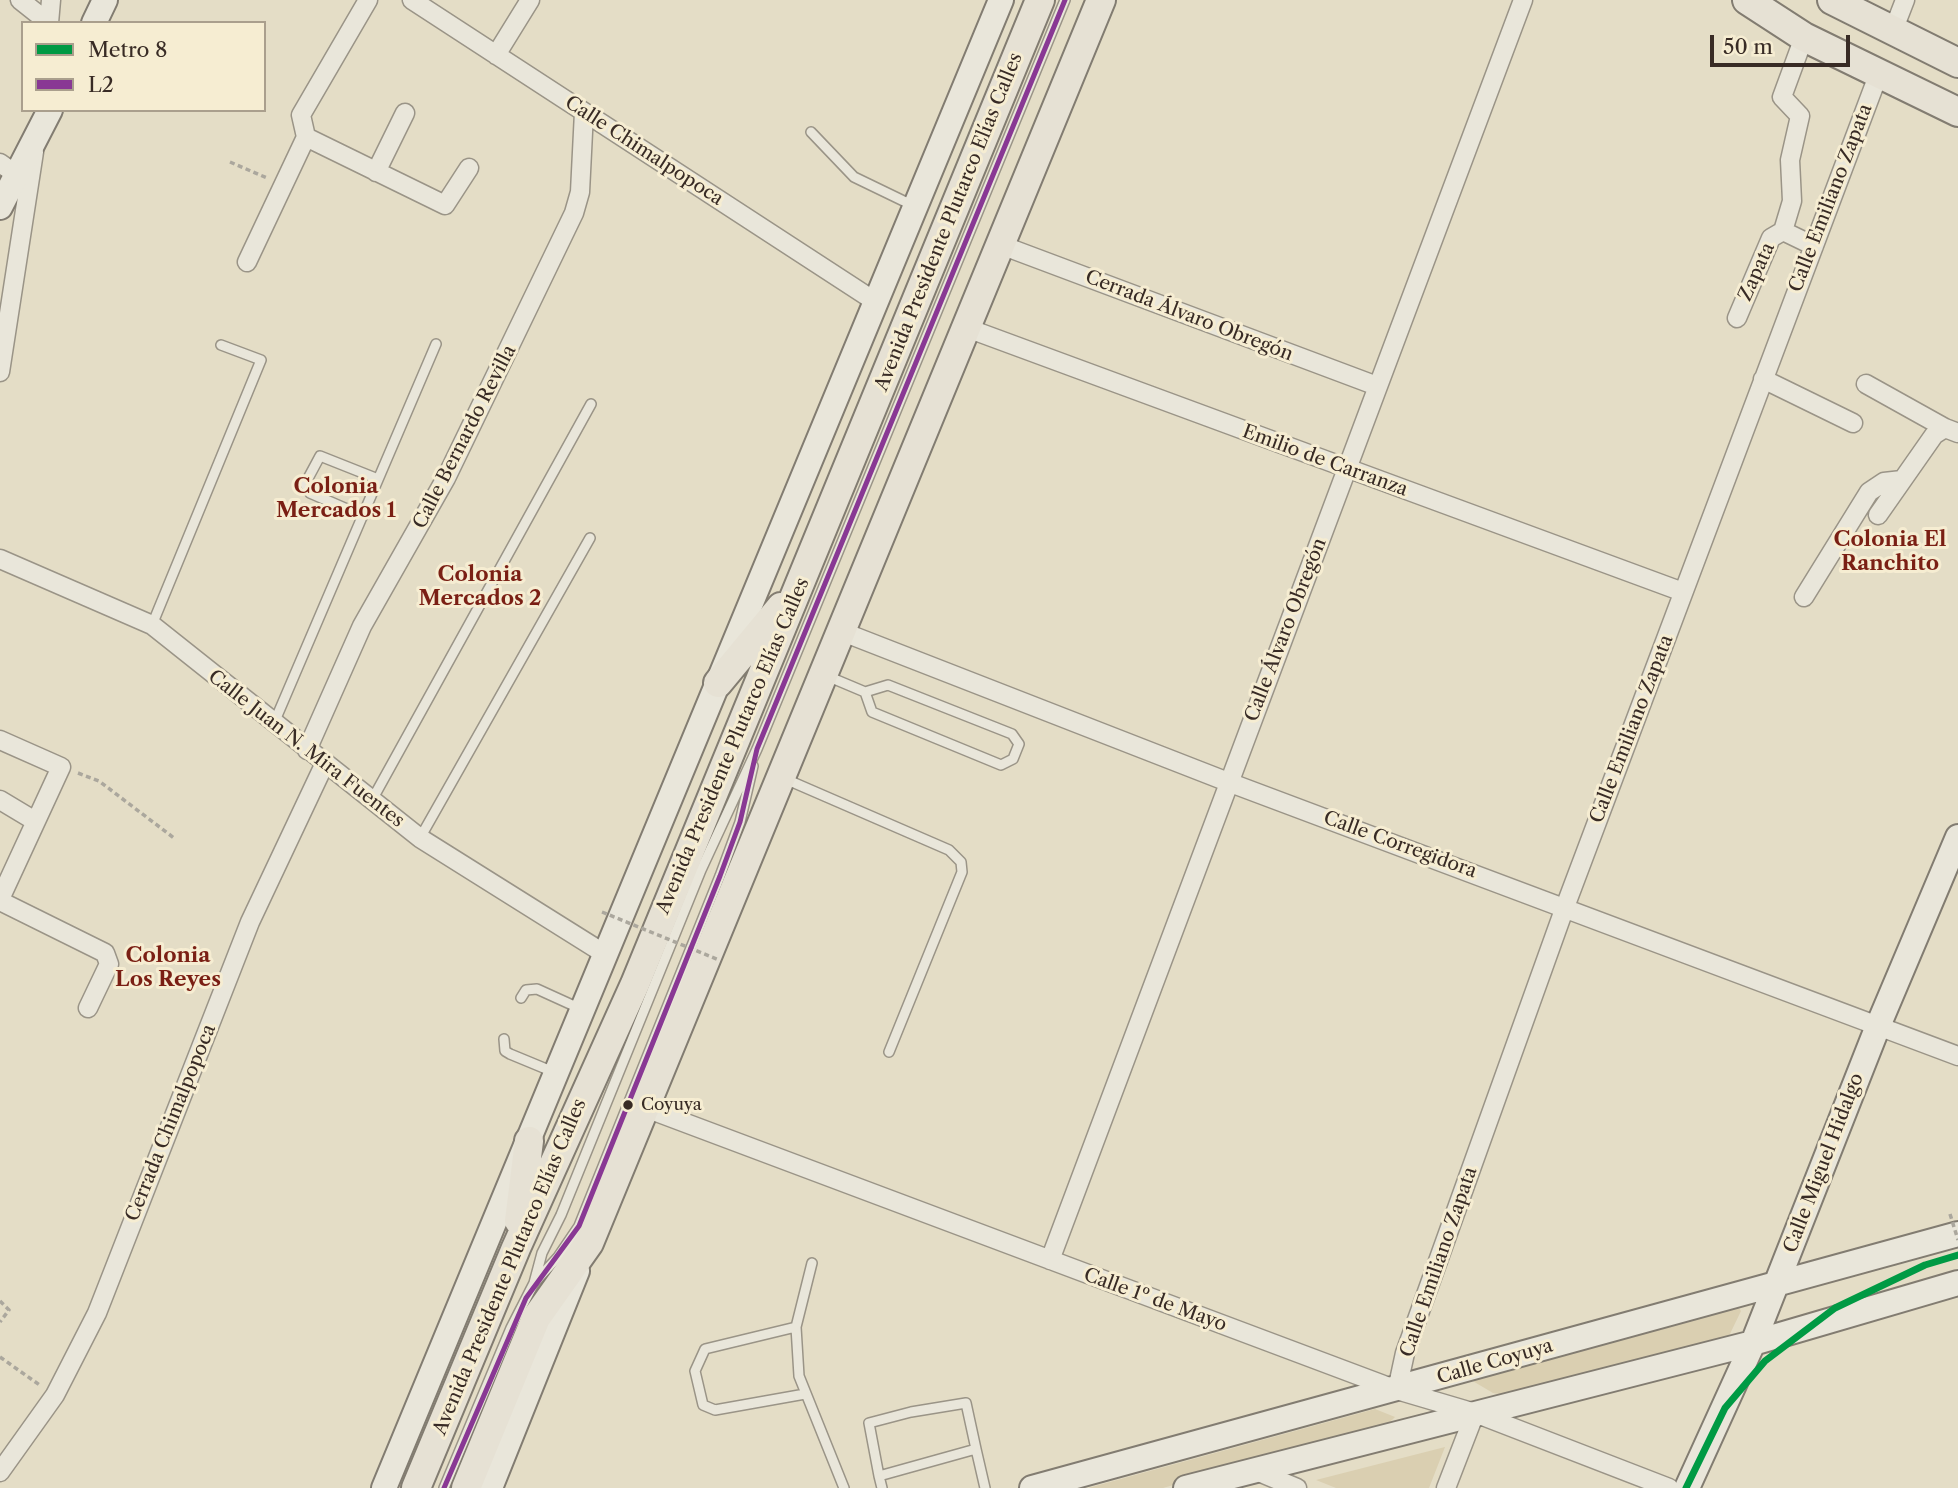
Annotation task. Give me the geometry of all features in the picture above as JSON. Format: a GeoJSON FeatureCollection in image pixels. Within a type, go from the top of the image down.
{"type":"FeatureCollection","features":[{"type":"Feature","properties":{"kind":"main road","name":"Avenida Presidente Plutarco Elías Calles"},"geometry":{"type":"LineString","coordinates":[[416,1488],[516,1248],[635,984],[1040,0]]}},
{"type":"Feature","properties":{"kind":"main road"},"geometry":{"type":"LineString","coordinates":[[466,1488],[536,1318],[589,1243],[643,1107],[843,632],[1101,0]]}},
{"type":"Feature","properties":{"kind":"main road"},"geometry":{"type":"LineString","coordinates":[[1747,0],[1804,37],[1958,112]]}},
{"type":"Feature","properties":{"kind":"main road"},"geometry":{"type":"LineString","coordinates":[[1832,0],[1958,63]]}},
{"type":"Feature","properties":{"kind":"main road"},"geometry":{"type":"LineString","coordinates":[[718,683],[801,583]]}},
{"type":"Feature","properties":{"kind":"main road"},"geometry":{"type":"LineString","coordinates":[[516,1248],[529,1141]]}},
{"type":"Feature","properties":{"kind":"street"},"geometry":{"type":"LineString","coordinates":[[20,0],[46,21]]}},
{"type":"Feature","properties":{"kind":"street"},"geometry":{"type":"LineString","coordinates":[[49,21],[51,0]]}},
{"type":"Feature","properties":{"kind":"street"},"geometry":{"type":"LineString","coordinates":[[95,21],[105,0]]}},
{"type":"Feature","properties":{"kind":"street"},"geometry":{"type":"LineString","coordinates":[[247,262],[306,136],[301,115],[368,0]]}},
{"type":"Feature","properties":{"kind":"street","name":"Calle Chimalpopoca"},"geometry":{"type":"LineString","coordinates":[[412,0],[876,302]]}},
{"type":"Feature","properties":{"kind":"street"},"geometry":{"type":"LineString","coordinates":[[496,55],[530,0]]}},
{"type":"Feature","properties":{"kind":"street","name":"Avenida Presidente Plutarco Elías Calles"},"geometry":{"type":"LineString","coordinates":[[384,1488],[1001,0]]}},
{"type":"Feature","properties":{"kind":"street","name":"Calle Álvaro Obregón"},"geometry":{"type":"LineString","coordinates":[[1049,1260],[1523,0]]}},
{"type":"Feature","properties":{"kind":"street"},"geometry":{"type":"LineString","coordinates":[[1893,31],[1905,0]]}},
{"type":"Feature","properties":{"kind":"street"},"geometry":{"type":"LineString","coordinates":[[1804,37],[1782,97],[1800,116],[1790,160],[1791,201],[1783,232],[1814,246]]}},
{"type":"Feature","properties":{"kind":"street","name":"Calle Emiliano Zapata"},"geometry":{"type":"LineString","coordinates":[[1398,1390],[1405,1353],[1565,906],[1879,73]]}},
{"type":"Feature","properties":{"kind":"street"},"geometry":{"type":"LineString","coordinates":[[0,372],[39,112]]}},
{"type":"Feature","properties":{"kind":"street"},"geometry":{"type":"LineString","coordinates":[[0,207],[9,169],[36,138],[49,112]]}},
{"type":"Feature","properties":{"kind":"street","name":"Calle Bernardo Revilla"},"geometry":{"type":"LineString","coordinates":[[307,750],[362,626],[446,478],[575,213],[580,192],[584,112]]}},
{"type":"Feature","properties":{"kind":"street"},"geometry":{"type":"LineString","coordinates":[[376,172],[405,113]]}},
{"type":"Feature","properties":{"kind":"street"},"geometry":{"type":"LineString","coordinates":[[306,136],[445,205],[469,168]]}},
{"type":"Feature","properties":{"kind":"street","name":"Zapata"},"geometry":{"type":"LineString","coordinates":[[1737,318],[1771,237],[1783,232]]}},
{"type":"Feature","properties":{"kind":"street","name":"Cerrada Álvaro Obregón"},"geometry":{"type":"LineString","coordinates":[[1001,245],[1377,386]]}},
{"type":"Feature","properties":{"kind":"street","name":"Emilio de Carranza"},"geometry":{"type":"LineString","coordinates":[[967,328],[1683,592]]}},
{"type":"Feature","properties":{"kind":"street"},"geometry":{"type":"LineString","coordinates":[[1763,379],[1853,423]]}},
{"type":"Feature","properties":{"kind":"street"},"geometry":{"type":"LineString","coordinates":[[1866,384],[1952,431]]}},
{"type":"Feature","properties":{"kind":"street"},"geometry":{"type":"LineString","coordinates":[[1878,515],[1934,435],[1952,431]]}},
{"type":"Feature","properties":{"kind":"street"},"geometry":{"type":"LineString","coordinates":[[1804,597],[1869,492],[1884,482],[1902,480]]}},
{"type":"Feature","properties":{"kind":"street","name":"Calle Juan N. Mira Fuentes"},"geometry":{"type":"LineString","coordinates":[[0,559],[152,625],[371,802],[420,838],[605,954]]}},
{"type":"Feature","properties":{"kind":"street","name":"Calle Corregidora"},"geometry":{"type":"LineString","coordinates":[[843,632],[1228,782],[1565,906],[1958,1056]]}},
{"type":"Feature","properties":{"kind":"street"},"geometry":{"type":"LineString","coordinates":[[0,740],[61,767],[0,900],[105,953],[109,964],[88,1009]]}},
{"type":"Feature","properties":{"kind":"street","name":"Cerrada Chimalpopoca"},"geometry":{"type":"LineString","coordinates":[[0,1472],[55,1395],[97,1313],[250,922],[325,764]]}},
{"type":"Feature","properties":{"kind":"street"},"geometry":{"type":"LineString","coordinates":[[0,800],[36,821]]}},
{"type":"Feature","properties":{"kind":"street","name":"Calle Miguel Hidalgo"},"geometry":{"type":"LineString","coordinates":[[1687,1488],[1753,1343],[1878,1026],[1958,837]]}},
{"type":"Feature","properties":{"kind":"street","name":"Calle 1º de Mayo"},"geometry":{"type":"LineString","coordinates":[[643,1107],[1398,1390],[1475,1413],[1669,1488]]}},
{"type":"Feature","properties":{"kind":"street","name":"Calle Coyuya"},"geometry":{"type":"LineString","coordinates":[[1031,1488],[1398,1390],[1777,1282],[1954,1224]]}},
{"type":"Feature","properties":{"kind":"street"},"geometry":{"type":"LineString","coordinates":[[490,1488],[589,1243]]}},
{"type":"Feature","properties":{"kind":"street"},"geometry":{"type":"LineString","coordinates":[[1186,1488],[1753,1343],[1958,1283]]}},
{"type":"Feature","properties":{"kind":"street"},"geometry":{"type":"LineString","coordinates":[[1446,1488],[1475,1413]]}},
{"type":"Feature","properties":{"kind":"street"},"geometry":{"type":"LineString","coordinates":[[1254,1470],[1297,1488]]}},
{"type":"Feature","properties":{"kind":"lane"},"geometry":{"type":"LineString","coordinates":[[444,1488],[511,1328],[534,1283],[542,1252],[561,1215],[701,870],[757,749],[1065,0]]}},
{"type":"Feature","properties":{"kind":"lane"},"geometry":{"type":"LineString","coordinates":[[811,132],[854,177],[916,206]]}},
{"type":"Feature","properties":{"kind":"lane"},"geometry":{"type":"LineString","coordinates":[[274,724],[436,344]]}},
{"type":"Feature","properties":{"kind":"lane"},"geometry":{"type":"LineString","coordinates":[[152,625],[261,360],[221,345]]}},
{"type":"Feature","properties":{"kind":"lane"},"geometry":{"type":"LineString","coordinates":[[371,802],[591,404]]}},
{"type":"Feature","properties":{"kind":"lane"},"geometry":{"type":"LineString","coordinates":[[363,516],[310,493],[305,484],[320,456],[379,479]]}},
{"type":"Feature","properties":{"kind":"lane"},"geometry":{"type":"LineString","coordinates":[[420,838],[590,538]]}},
{"type":"Feature","properties":{"kind":"lane"},"geometry":{"type":"LineString","coordinates":[[825,675],[865,692],[888,685],[1012,734],[1018,744],[1013,759],[1001,765],[872,712],[865,692]]}},
{"type":"Feature","properties":{"kind":"lane"},"geometry":{"type":"LineString","coordinates":[[534,1283],[558,1257],[579,1226],[720,876],[740,822],[757,749]]}},
{"type":"Feature","properties":{"kind":"lane"},"geometry":{"type":"LineString","coordinates":[[781,778],[949,850],[961,862],[962,872],[889,1052]]}},
{"type":"Feature","properties":{"kind":"lane"},"geometry":{"type":"LineString","coordinates":[[521,998],[526,990],[537,989],[582,1010]]}},
{"type":"Feature","properties":{"kind":"lane"},"geometry":{"type":"LineString","coordinates":[[504,1039],[503,1045],[510,1054],[556,1073]]}},
{"type":"Feature","properties":{"kind":"lane"},"geometry":{"type":"LineString","coordinates":[[812,1263],[796,1327],[799,1376],[844,1488]]}},
{"type":"Feature","properties":{"kind":"lane"},"geometry":{"type":"LineString","coordinates":[[796,1327],[705,1349],[695,1371],[704,1405],[715,1410],[805,1394]]}},
{"type":"Feature","properties":{"kind":"lane"},"geometry":{"type":"LineString","coordinates":[[882,1488],[869,1423],[911,1412],[966,1403],[985,1488]]}},
{"type":"Feature","properties":{"kind":"lane"},"geometry":{"type":"LineString","coordinates":[[879,1476],[976,1449]]}},
{"type":"Feature","properties":{"kind":"path"},"geometry":{"type":"LineString","coordinates":[[230,162],[284,185]]}},
{"type":"Feature","properties":{"kind":"path"},"geometry":{"type":"LineString","coordinates":[[61,767],[99,781],[174,838]]}},
{"type":"Feature","properties":{"kind":"path"},"geometry":{"type":"LineString","coordinates":[[602,912],[719,960]]}},
{"type":"Feature","properties":{"kind":"path"},"geometry":{"type":"LineString","coordinates":[[1954,1224],[1958,1240]]}},
{"type":"Feature","properties":{"kind":"path"},"geometry":{"type":"LineString","coordinates":[[0,1301],[9,1310],[0,1322]]}},
{"type":"Feature","properties":{"kind":"path"},"geometry":{"type":"LineString","coordinates":[[0,1357],[55,1395]]}},
{"type":"Feature","properties":{"kind":"shaded area"},"geometry":{"type":"Polygon","coordinates":[[[1737,1305],[1741,1311],[1728,1338],[1505,1395],[1493,1393],[1471,1380],[1473,1374],[1737,1305]]]}},
{"type":"Feature","properties":{"kind":"shaded area"},"geometry":{"type":"Polygon","coordinates":[[[1375,1409],[1395,1417],[1389,1423],[1163,1488],[1088,1488],[1375,1409]]]}},
{"type":"Feature","properties":{"kind":"shaded area"},"geometry":{"type":"Polygon","coordinates":[[[1445,1447],[1429,1488],[1336,1488],[1316,1480],[1445,1447]]]}},
{"type":"Feature","properties":{"kind":"metro line","name":"8"},"geometry":{"type":"LineString","coordinates":[[1686,1488],[1725,1408],[1765,1361],[1835,1308],[1925,1265],[1958,1255]]}},
{"type":"Feature","properties":{"kind":"transit line","name":"L2"},"geometry":{"type":"LineString","coordinates":[[444,1488],[526,1298],[579,1226],[720,876],[740,822],[757,749],[1065,0]]}},
{"type":"Feature","properties":{"kind":"place","name":"Coyuya"},"geometry":{"type":"Point","coordinates":[628,1105]}},
{"type":"Feature","properties":{"kind":"district","name":"Colonia Mercados 1"},"geometry":{"type":"Point","coordinates":[336,499]}},
{"type":"Feature","properties":{"kind":"district","name":"Colonia El Ranchito"},"geometry":{"type":"Point","coordinates":[1890,552]}},
{"type":"Feature","properties":{"kind":"district","name":"Colonia Mercados 2"},"geometry":{"type":"Point","coordinates":[480,587]}},
{"type":"Feature","properties":{"kind":"district","name":"Colonia Los Reyes"},"geometry":{"type":"Point","coordinates":[168,968]}}]}
